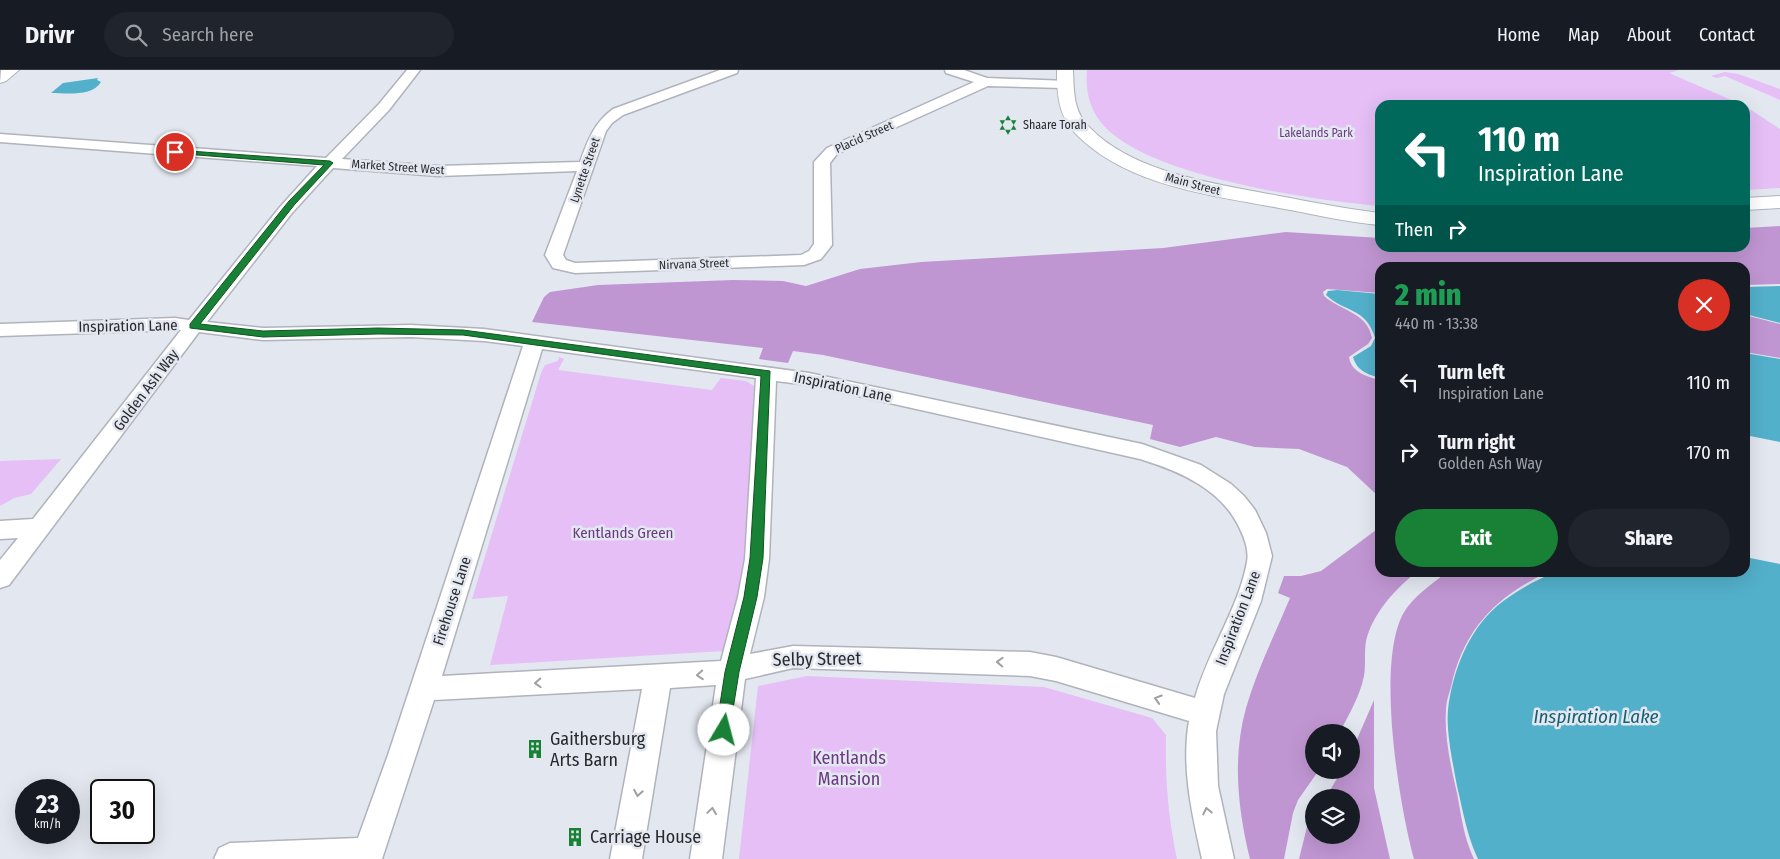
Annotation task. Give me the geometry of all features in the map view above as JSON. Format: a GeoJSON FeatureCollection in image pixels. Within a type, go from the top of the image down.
{"type":"FeatureCollection","features":[{"type":"Feature","properties":{"kind":"street"},"geometry":{"type":"LineString","coordinates":[[0,78],[11,70]]}},
{"type":"Feature","properties":{"kind":"street","name":"Golden Ash Way"},"geometry":{"type":"LineString","coordinates":[[0,578],[292,202],[380,112],[414,70]]}},
{"type":"Feature","properties":{"kind":"street","name":"Lynette Street"},"geometry":{"type":"LineString","coordinates":[[559,264],[554,255],[599,131],[607,120],[618,112],[732,70]]}},
{"type":"Feature","properties":{"kind":"street"},"geometry":{"type":"LineString","coordinates":[[951,70],[986,82],[1064,77]]}},
{"type":"Feature","properties":{"kind":"street","name":"Main Street"},"geometry":{"type":"LineString","coordinates":[[1064,77],[1068,106],[1078,126],[1095,142],[1131,163],[1173,180],[1216,191],[1375,218]]}},
{"type":"Feature","properties":{"kind":"street","name":"Placid Street"},"geometry":{"type":"LineString","coordinates":[[823,245],[822,162],[825,156],[986,82]]}},
{"type":"Feature","properties":{"kind":"street","name":"Market Street West"},"geometry":{"type":"LineString","coordinates":[[0,138],[438,171],[587,166]]}},
{"type":"Feature","properties":{"kind":"street"},"geometry":{"type":"LineString","coordinates":[[1750,204],[1780,202]]}},
{"type":"Feature","properties":{"kind":"street","name":"Nirvana Street"},"geometry":{"type":"LineString","coordinates":[[559,264],[575,268],[794,261],[804,260],[814,255],[823,245]]}},
{"type":"Feature","properties":{"kind":"street","name":"Inspiration Lane"},"geometry":{"type":"LineString","coordinates":[[0,330],[168,324],[263,334],[442,331],[809,379],[1142,452],[1187,467],[1220,488],[1234,501],[1252,528],[1258,542],[1260,562],[1212,685],[1201,738],[1204,796],[1218,859]]}},
{"type":"Feature","properties":{"kind":"street","name":"Firehouse Lane"},"geometry":{"type":"LineString","coordinates":[[367,856],[424,689],[534,342]]}},
{"type":"Feature","properties":{"kind":"street"},"geometry":{"type":"LineString","coordinates":[[706,859],[732,672],[750,597],[757,558],[766,373]]}},
{"type":"Feature","properties":{"kind":"street"},"geometry":{"type":"LineString","coordinates":[[0,530],[39,528]]}},
{"type":"Feature","properties":{"kind":"street","name":"Selby Street"},"geometry":{"type":"LineString","coordinates":[[424,689],[732,672],[760,661],[794,657],[1030,664],[1056,669],[1205,713]]}},
{"type":"Feature","properties":{"kind":"street"},"geometry":{"type":"LineString","coordinates":[[626,859],[658,676]]}},
{"type":"Feature","properties":{"kind":"street"},"geometry":{"type":"LineString","coordinates":[[230,859],[367,856]]}},
{"type":"Feature","properties":{"kind":"green space","name":"Lakelands Park"},"geometry":{"type":"Polygon","coordinates":[[[1087,70],[1679,70],[1669,73],[1731,100],[1375,100],[1375,205],[1315,198],[1234,183],[1157,159],[1127,144],[1104,126],[1092,107],[1087,86],[1087,70]]]}},
{"type":"Feature","properties":{"kind":"green space"},"geometry":{"type":"Polygon","coordinates":[[[1725,72],[1738,74],[1780,89],[1780,100],[1725,76],[1717,78],[1711,76],[1725,72]]]}},
{"type":"Feature","properties":{"kind":"green space"},"geometry":{"type":"Polygon","coordinates":[[[1750,109],[1780,129],[1780,188],[1750,190],[1750,109]]]}},
{"type":"Feature","properties":{"kind":"green space","name":"Kentlands Green"},"geometry":{"type":"Polygon","coordinates":[[[559,357],[564,359],[558,370],[712,390],[721,378],[746,381],[754,386],[745,590],[723,651],[490,665],[508,596],[472,599],[541,373],[545,365],[558,361],[559,357]]]}},
{"type":"Feature","properties":{"kind":"green space"},"geometry":{"type":"Polygon","coordinates":[[[61,459],[31,494],[14,498],[0,506],[0,461],[61,459]]]}},
{"type":"Feature","properties":{"kind":"green space","name":"Kentlands Mansion"},"geometry":{"type":"Polygon","coordinates":[[[807,676],[1044,687],[1152,718],[1166,735],[1168,797],[1177,859],[739,859],[758,686],[807,676]]]}},
{"type":"Feature","properties":{"kind":"shaded area"},"geometry":{"type":"Polygon","coordinates":[[[1780,226],[1780,284],[1750,285],[1750,262],[1375,262],[1375,293],[1327,289],[1323,292],[1324,296],[1359,317],[1369,329],[1372,338],[1368,344],[1349,357],[1356,370],[1375,378],[1375,493],[1347,467],[1299,449],[1255,447],[1216,437],[1180,447],[1150,439],[1153,425],[823,355],[793,351],[788,363],[759,359],[763,348],[532,322],[544,297],[550,292],[598,285],[733,280],[783,281],[806,286],[860,269],[921,262],[1163,248],[1286,232],[1375,238],[1375,252],[1750,252],[1750,228],[1780,226]]]}},
{"type":"Feature","properties":{"kind":"shaded area"},"geometry":{"type":"Polygon","coordinates":[[[1750,316],[1780,324],[1780,358],[1750,353],[1750,316]]]}},
{"type":"Feature","properties":{"kind":"shaded area"},"geometry":{"type":"Polygon","coordinates":[[[1375,531],[1375,577],[1410,577],[1385,603],[1369,631],[1365,649],[1365,672],[1360,691],[1344,724],[1305,724],[1305,779],[1313,779],[1298,800],[1293,813],[1284,859],[1250,859],[1242,822],[1238,784],[1239,746],[1242,727],[1250,694],[1290,598],[1278,593],[1284,576],[1301,576],[1321,571],[1375,531]]]}},
{"type":"Feature","properties":{"kind":"shaded area"},"geometry":{"type":"Polygon","coordinates":[[[1441,577],[1538,577],[1511,593],[1484,618],[1464,649],[1456,667],[1448,698],[1446,730],[1448,751],[1463,827],[1474,859],[1414,859],[1402,805],[1393,735],[1391,666],[1395,637],[1403,614],[1417,596],[1441,577]]]}},
{"type":"Feature","properties":{"kind":"shaded area"},"geometry":{"type":"Polygon","coordinates":[[[1374,700],[1374,788],[1390,859],[1299,859],[1305,835],[1305,844],[1360,844],[1360,789],[1331,789],[1337,779],[1360,779],[1360,732],[1374,700]]]}},
{"type":"Feature","properties":{"kind":"water"},"geometry":{"type":"Polygon","coordinates":[[[98,78],[97,80],[101,82],[97,87],[85,92],[51,93],[63,83],[98,78]]]}},
{"type":"Feature","properties":{"kind":"water"},"geometry":{"type":"Polygon","coordinates":[[[1780,286],[1780,323],[1750,315],[1750,287],[1780,286]]]}},
{"type":"Feature","properties":{"kind":"water"},"geometry":{"type":"Polygon","coordinates":[[[1328,291],[1375,294],[1375,338],[1371,328],[1361,316],[1333,301],[1326,295],[1328,291]]]}},
{"type":"Feature","properties":{"kind":"water"},"geometry":{"type":"Polygon","coordinates":[[[1375,338],[1375,376],[1360,369],[1353,357],[1371,346],[1375,338]]]}},
{"type":"Feature","properties":{"kind":"water"},"geometry":{"type":"Polygon","coordinates":[[[1750,354],[1780,359],[1780,442],[1750,436],[1750,354]]]}},
{"type":"Feature","properties":{"kind":"water","name":"Inspiration Lake"},"geometry":{"type":"Polygon","coordinates":[[[1750,558],[1780,564],[1780,859],[1478,859],[1468,832],[1450,748],[1448,710],[1450,696],[1463,654],[1478,628],[1497,606],[1544,577],[1750,577],[1750,558]]]}},
{"type":"Feature","properties":{"kind":"place","name":"Shaare Torah"},"geometry":{"type":"Point","coordinates":[1008,125]}},
{"type":"Feature","properties":{"kind":"place","name":"Gaithersburg Arts Barn"},"geometry":{"type":"Point","coordinates":[535,749]}},
{"type":"Feature","properties":{"kind":"place","name":"Carriage House"},"geometry":{"type":"Point","coordinates":[575,837]}},
{"type":"Feature","properties":{"kind":"route"},"geometry":{"type":"LineString","coordinates":[[175,152],[330,163],[292,202],[194,326],[222,331],[263,334],[378,331],[463,332],[766,373],[757,558],[747,612],[732,672],[724,730]]}}]}
